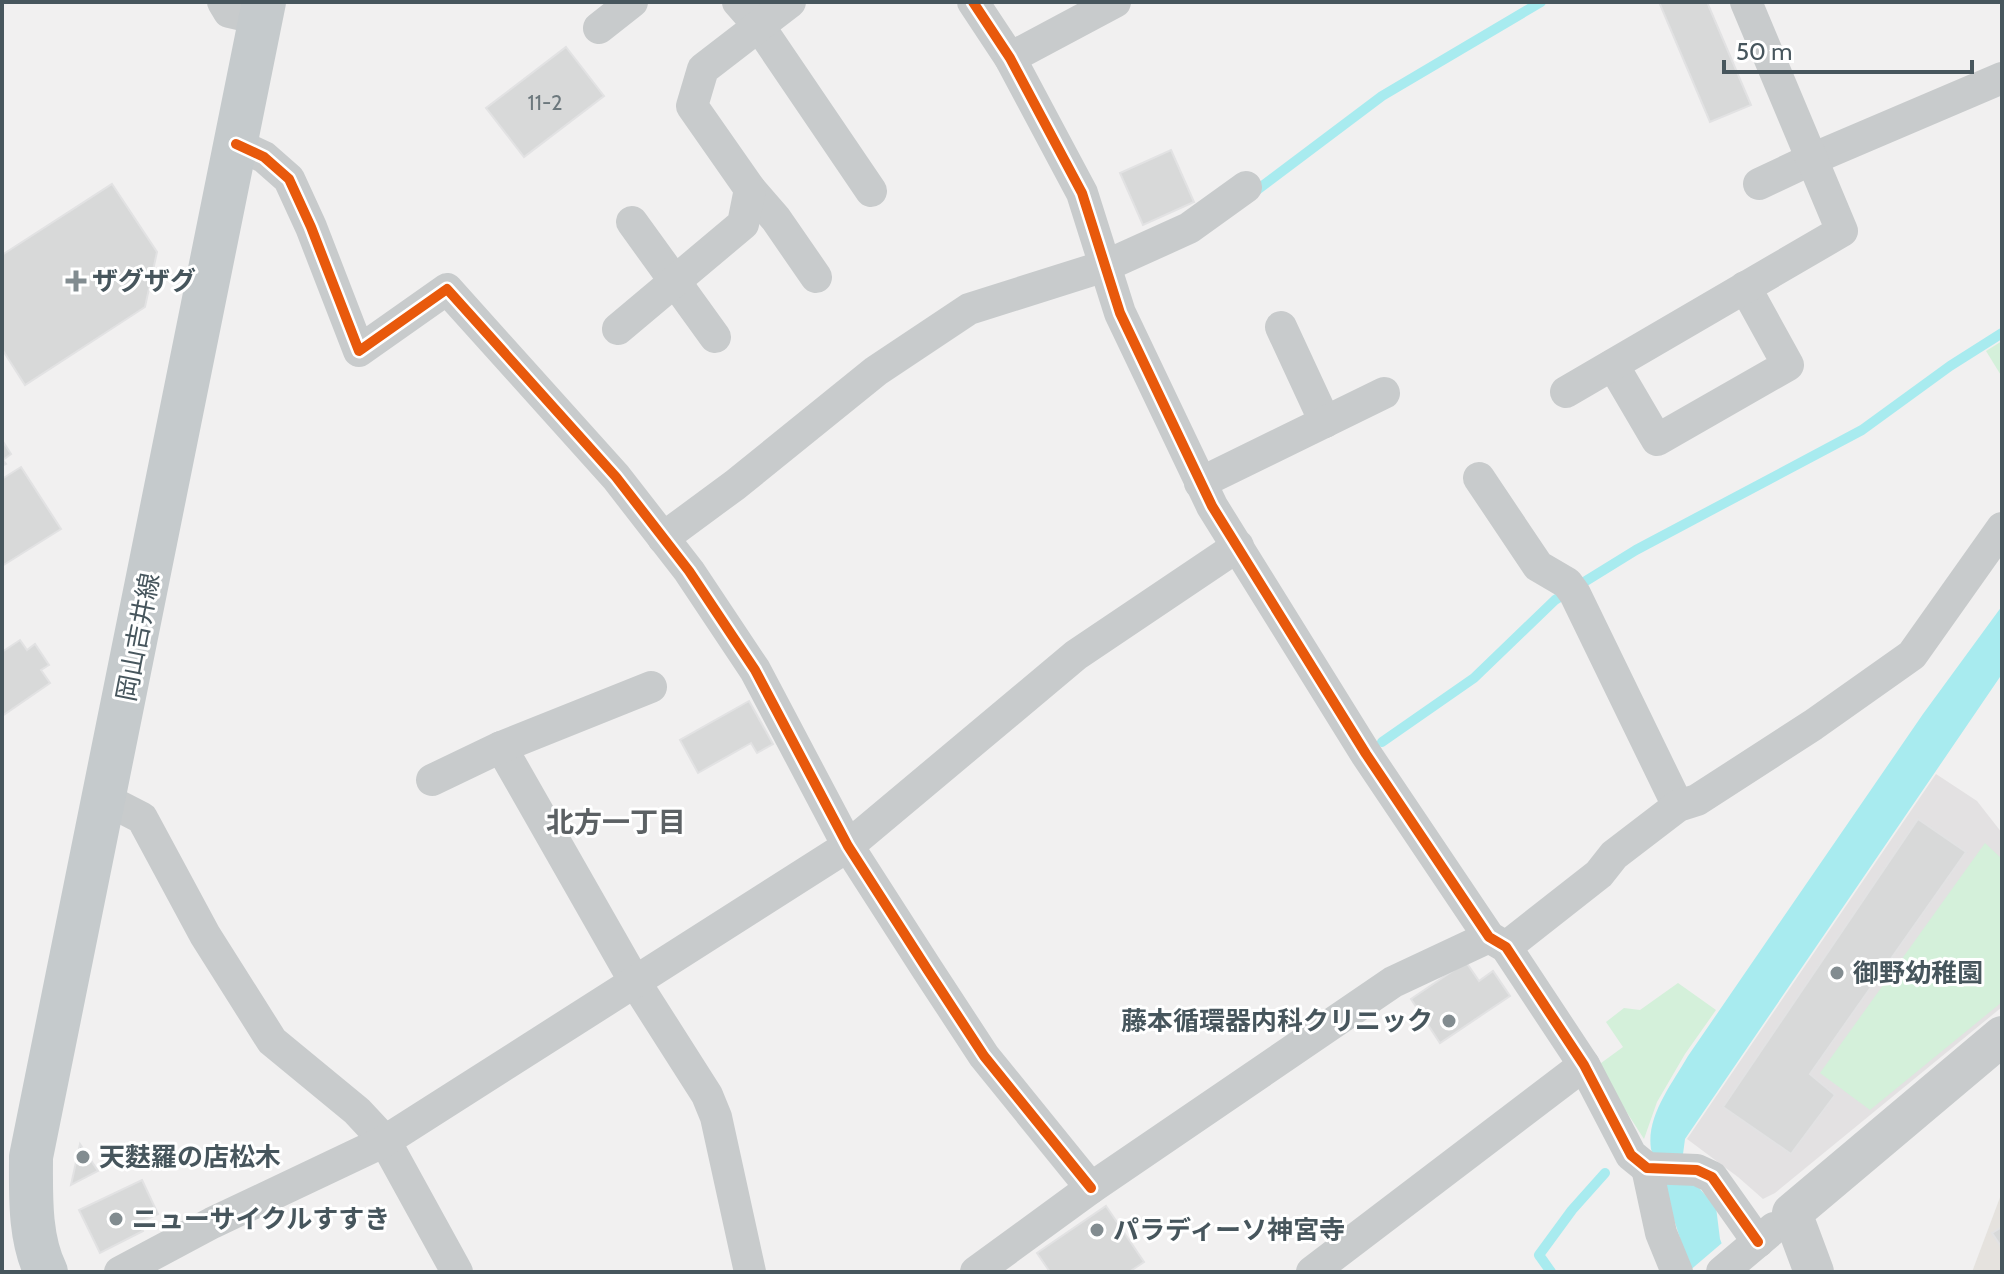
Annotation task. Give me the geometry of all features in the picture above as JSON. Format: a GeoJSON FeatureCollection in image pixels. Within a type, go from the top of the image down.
{"type":"FeatureCollection","features":[{"type":"Feature","properties":{"kind":"main road","name":"岡山吉井線"},"geometry":{"type":"LineString","coordinates":[[46,1272],[41,1263],[31,1209],[31,1157],[236,144],[249,8]]}},
{"type":"Feature","properties":{"kind":"street"},"geometry":{"type":"LineString","coordinates":[[599,28],[632,2]]}},
{"type":"Feature","properties":{"kind":"street"},"geometry":{"type":"LineString","coordinates":[[790,2],[749,14],[703,69],[692,106],[816,277]]}},
{"type":"Feature","properties":{"kind":"street"},"geometry":{"type":"LineString","coordinates":[[973,2],[1010,58],[1082,193],[1120,313],[1200,483],[1366,754],[1584,1065],[1631,1155],[1650,1168],[1697,1170],[1712,1177],[1758,1242]]}},
{"type":"Feature","properties":{"kind":"street"},"geometry":{"type":"LineString","coordinates":[[1010,58],[1115,2]]}},
{"type":"Feature","properties":{"kind":"street"},"geometry":{"type":"LineString","coordinates":[[1566,392],[1842,231],[1746,2]]}},
{"type":"Feature","properties":{"kind":"street"},"geometry":{"type":"LineString","coordinates":[[749,14],[871,191]]}},
{"type":"Feature","properties":{"kind":"street"},"geometry":{"type":"LineString","coordinates":[[1759,184],[2002,78]]}},
{"type":"Feature","properties":{"kind":"street"},"geometry":{"type":"LineString","coordinates":[[236,144],[264,157],[289,179],[359,351],[447,289],[616,477],[689,571],[755,670],[848,846],[984,1056],[1091,1188]]}},
{"type":"Feature","properties":{"kind":"street"},"geometry":{"type":"LineString","coordinates":[[663,538],[735,485],[876,371],[969,309],[1105,266],[1189,228],[1246,187]]}},
{"type":"Feature","properties":{"kind":"street"},"geometry":{"type":"LineString","coordinates":[[618,329],[743,224],[750,189]]}},
{"type":"Feature","properties":{"kind":"street"},"geometry":{"type":"LineString","coordinates":[[632,222],[715,337]]}},
{"type":"Feature","properties":{"kind":"street"},"geometry":{"type":"LineString","coordinates":[[1613,365],[1657,440],[1788,365],[1745,287]]}},
{"type":"Feature","properties":{"kind":"street"},"geometry":{"type":"LineString","coordinates":[[1281,327],[1325,422]]}},
{"type":"Feature","properties":{"kind":"street"},"geometry":{"type":"LineString","coordinates":[[1200,483],[1384,393]]}},
{"type":"Feature","properties":{"kind":"street"},"geometry":{"type":"LineString","coordinates":[[1479,478],[1538,566],[1571,588],[1678,806]]}},
{"type":"Feature","properties":{"kind":"street"},"geometry":{"type":"LineString","coordinates":[[976,1272],[1021,1260],[1091,1188],[1393,982],[1498,942],[1599,874],[1614,855],[1678,806],[1697,800],[1813,725],[1912,655],[2002,528]]}},
{"type":"Feature","properties":{"kind":"street"},"geometry":{"type":"LineString","coordinates":[[120,1272],[212,1223],[385,1141],[848,846],[1076,655],[1238,546]]}},
{"type":"Feature","properties":{"kind":"street"},"geometry":{"type":"LineString","coordinates":[[432,780],[501,747],[651,687]]}},
{"type":"Feature","properties":{"kind":"street"},"geometry":{"type":"LineString","coordinates":[[501,747],[635,982],[707,1095],[716,1117],[750,1272]]}},
{"type":"Feature","properties":{"kind":"street"},"geometry":{"type":"LineString","coordinates":[[105,799],[142,818],[205,935],[272,1041],[357,1111],[385,1141],[457,1272]]}},
{"type":"Feature","properties":{"kind":"street"},"geometry":{"type":"LineString","coordinates":[[1727,1268],[2002,1036]]}},
{"type":"Feature","properties":{"kind":"street"},"geometry":{"type":"LineString","coordinates":[[1312,1272],[1584,1065]]}},
{"type":"Feature","properties":{"kind":"street"},"geometry":{"type":"LineString","coordinates":[[1650,1168],[1661,1233],[1677,1272]]}},
{"type":"Feature","properties":{"kind":"street"},"geometry":{"type":"LineString","coordinates":[[1792,1213],[1814,1272]]}},
{"type":"Feature","properties":{"kind":"shaded area"},"geometry":{"type":"Polygon","coordinates":[[[1936,774],[1977,801],[2002,833],[2002,1007],[1775,1193],[1763,1199],[1687,1139],[1936,774]]]}},
{"type":"Feature","properties":{"kind":"shaded area"},"geometry":{"type":"Polygon","coordinates":[[[2002,1192],[2002,1272],[1972,1272],[2002,1192]]]}},
{"type":"Feature","properties":{"kind":"green space"},"geometry":{"type":"Polygon","coordinates":[[[2002,341],[2002,377],[1986,351],[2002,341]]]}},
{"type":"Feature","properties":{"kind":"green space"},"geometry":{"type":"Polygon","coordinates":[[[1985,843],[2002,859],[2002,1002],[1870,1110],[1820,1073],[1985,843]]]}},
{"type":"Feature","properties":{"kind":"green space"},"geometry":{"type":"Polygon","coordinates":[[[1678,983],[1716,1010],[1657,1102],[1644,1139],[1597,1066],[1623,1047],[1606,1022],[1624,1008],[1640,1010],[1678,983]]]}},
{"type":"Feature","properties":{"kind":"water"},"geometry":{"type":"Polygon","coordinates":[[[2002,606],[2002,674],[1685,1139],[1683,1154],[1700,1189],[1716,1207],[1720,1239],[1733,1272],[1691,1272],[1651,1149],[1650,1137],[1656,1112],[1688,1056],[1923,714],[2002,606]]]}},
{"type":"Feature","properties":{"kind":"pier"},"geometry":{"type":"Polygon","coordinates":[[[1722,1243],[1736,1272],[1688,1272],[1722,1243]]]}},
{"type":"Feature","properties":{"kind":"building"},"geometry":{"type":"Polygon","coordinates":[[[1659,2],[1707,2],[1751,105],[1710,122],[1659,2]]]}},
{"type":"Feature","properties":{"kind":"building"},"geometry":{"type":"Polygon","coordinates":[[[566,47],[604,96],[524,157],[486,108],[566,47]]]}},
{"type":"Feature","properties":{"kind":"building"},"geometry":{"type":"Polygon","coordinates":[[[1171,150],[1194,202],[1143,225],[1120,173],[1171,150]]]}},
{"type":"Feature","properties":{"kind":"building","name":"ザグザグ"},"geometry":{"type":"Polygon","coordinates":[[[112,184],[157,252],[145,307],[25,385],[2,349],[2,255],[112,184]]]}},
{"type":"Feature","properties":{"kind":"building"},"geometry":{"type":"Polygon","coordinates":[[[2,440],[11,454],[3,460],[6,464],[2,466],[2,440]]]}},
{"type":"Feature","properties":{"kind":"building"},"geometry":{"type":"Polygon","coordinates":[[[21,467],[61,529],[2,566],[2,479],[21,467]]]}},
{"type":"Feature","properties":{"kind":"building"},"geometry":{"type":"Polygon","coordinates":[[[20,640],[27,650],[35,644],[49,665],[41,670],[50,683],[2,716],[2,652],[20,640]]]}},
{"type":"Feature","properties":{"kind":"building"},"geometry":{"type":"Polygon","coordinates":[[[749,701],[773,744],[757,753],[751,743],[698,773],[680,740],[749,701]]]}},
{"type":"Feature","properties":{"kind":"building"},"geometry":{"type":"Polygon","coordinates":[[[1918,819],[1966,852],[1810,1074],[1835,1095],[1791,1154],[1723,1107],[1918,819]]]}},
{"type":"Feature","properties":{"kind":"building","name":"藤本循環器内科クリニック"},"geometry":{"type":"Polygon","coordinates":[[[1466,962],[1479,981],[1493,971],[1510,996],[1440,1043],[1411,999],[1466,962]]]}},
{"type":"Feature","properties":{"kind":"building","name":"天麩羅の店松木"},"geometry":{"type":"Polygon","coordinates":[[[80,1144],[98,1171],[71,1185],[80,1144]]]}},
{"type":"Feature","properties":{"kind":"building","name":"ニューサイクルすすき"},"geometry":{"type":"Polygon","coordinates":[[[142,1180],[158,1214],[139,1223],[143,1231],[100,1253],[79,1210],[142,1180]]]}},
{"type":"Feature","properties":{"kind":"building","name":"パラディーソ神宮寺"},"geometry":{"type":"Polygon","coordinates":[[[1106,1206],[1144,1262],[1129,1272],[1050,1272],[1037,1253],[1106,1206]]]}},
{"type":"Feature","properties":{"kind":"building"},"geometry":{"type":"Polygon","coordinates":[[[2002,1227],[2002,1248],[1992,1233],[2002,1227]]]}},
{"type":"Feature","properties":{"kind":"waterway"},"geometry":{"type":"LineString","coordinates":[[1253,193],[1382,96],[1541,2]]}},
{"type":"Feature","properties":{"kind":"waterway"},"geometry":{"type":"LineString","coordinates":[[1382,742],[1474,678],[1555,600],[1636,550],[1862,430],[1950,366],[2002,333]]}},
{"type":"Feature","properties":{"kind":"waterway"},"geometry":{"type":"LineString","coordinates":[[1551,1272],[1539,1255],[1572,1210],[1605,1173]]}},
{"type":"Feature","properties":{"kind":"cycle path"},"geometry":{"type":"LineString","coordinates":[[973,2],[1010,58],[1082,193],[1120,313],[1212,506],[1366,754],[1489,937],[1506,947],[1584,1065],[1631,1155],[1647,1168],[1697,1170],[1712,1177],[1758,1242]]}},
{"type":"Feature","properties":{"kind":"cycle path"},"geometry":{"type":"LineString","coordinates":[[236,144],[264,157],[289,179],[359,351],[447,289],[616,477],[689,571],[755,670],[848,846],[984,1056],[1091,1188]]}},
{"type":"Feature","properties":{"kind":"place","name":"ザグザグ"},"geometry":{"type":"Point","coordinates":[76,281]}},
{"type":"Feature","properties":{"kind":"place","name":"御野幼稚園"},"geometry":{"type":"Point","coordinates":[1837,973]}},
{"type":"Feature","properties":{"kind":"place","name":"藤本循環器内科クリニック"},"geometry":{"type":"Point","coordinates":[1449,1021]}},
{"type":"Feature","properties":{"kind":"place","name":"天麩羅の店松木"},"geometry":{"type":"Point","coordinates":[83,1157]}},
{"type":"Feature","properties":{"kind":"place","name":"ニューサイクルすすき"},"geometry":{"type":"Point","coordinates":[116,1219]}},
{"type":"Feature","properties":{"kind":"place","name":"パラディーソ神宮寺"},"geometry":{"type":"Point","coordinates":[1097,1230]}},
{"type":"Feature","properties":{"kind":"district","name":"北方一丁目"},"geometry":{"type":"Point","coordinates":[616,822]}}]}
